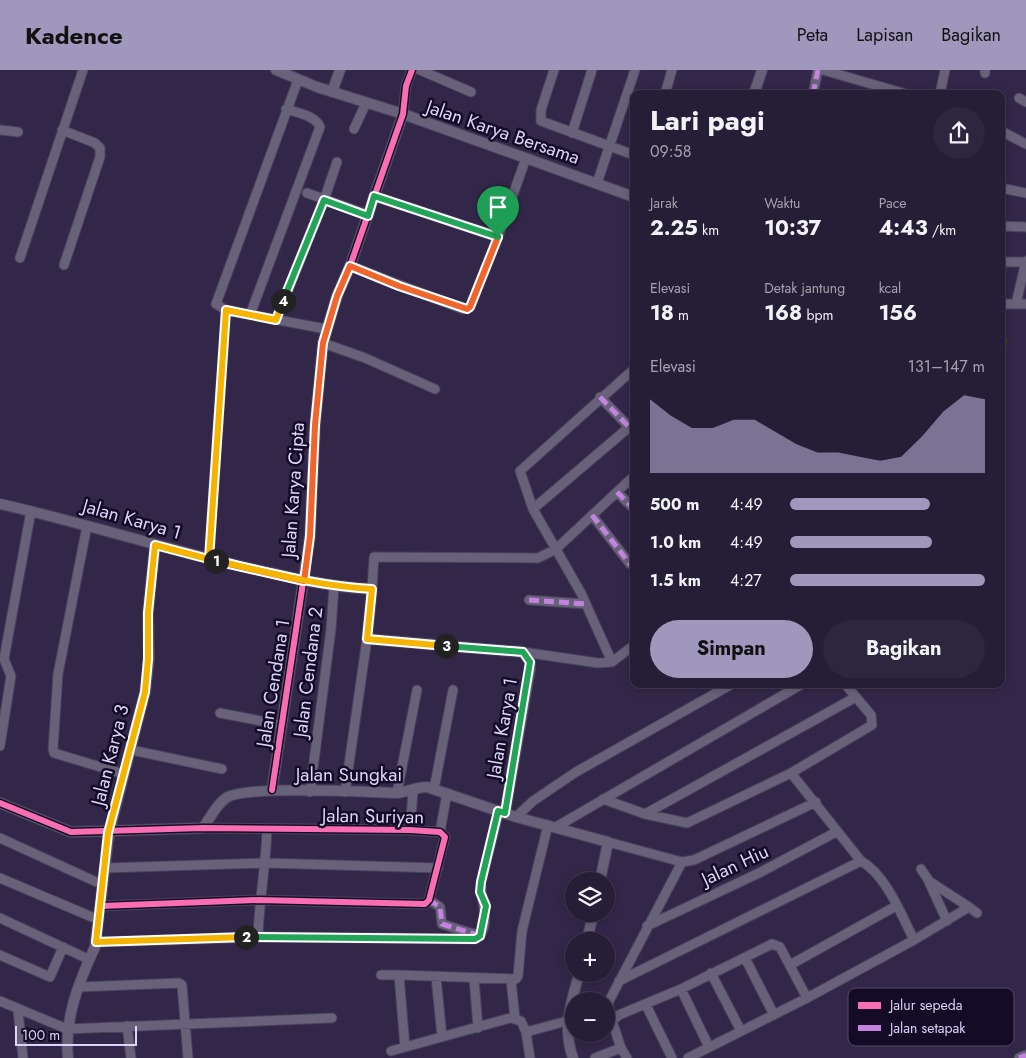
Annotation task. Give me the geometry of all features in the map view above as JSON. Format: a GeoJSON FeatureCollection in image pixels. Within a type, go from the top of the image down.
{"type":"FeatureCollection","features":[{"type":"Feature","properties":{"kind":"street"},"geometry":{"type":"LineString","coordinates":[[20,258],[83,70]]}},
{"type":"Feature","properties":{"kind":"street","name":"Jalan Karya Bersama"},"geometry":{"type":"LineString","coordinates":[[276,70],[298,80],[403,114],[630,196]]}},
{"type":"Feature","properties":{"kind":"street"},"geometry":{"type":"LineString","coordinates":[[332,92],[340,70]]}},
{"type":"Feature","properties":{"kind":"street"},"geometry":{"type":"LineString","coordinates":[[403,114],[406,86],[412,70]]}},
{"type":"Feature","properties":{"kind":"street"},"geometry":{"type":"LineString","coordinates":[[420,70],[471,92]]}},
{"type":"Feature","properties":{"kind":"street"},"geometry":{"type":"LineString","coordinates":[[554,70],[540,118],[542,121],[630,154]]}},
{"type":"Feature","properties":{"kind":"street"},"geometry":{"type":"LineString","coordinates":[[572,133],[592,70]]}},
{"type":"Feature","properties":{"kind":"street"},"geometry":{"type":"LineString","coordinates":[[596,183],[634,70]]}},
{"type":"Feature","properties":{"kind":"street"},"geometry":{"type":"LineString","coordinates":[[666,90],[672,70]]}},
{"type":"Feature","properties":{"kind":"street"},"geometry":{"type":"LineString","coordinates":[[755,90],[762,70]]}},
{"type":"Feature","properties":{"kind":"street"},"geometry":{"type":"LineString","coordinates":[[814,90],[818,70]]}},
{"type":"Feature","properties":{"kind":"street"},"geometry":{"type":"LineString","coordinates":[[823,70],[892,90]]}},
{"type":"Feature","properties":{"kind":"street"},"geometry":{"type":"LineString","coordinates":[[941,90],[945,70]]}},
{"type":"Feature","properties":{"kind":"street"},"geometry":{"type":"LineString","coordinates":[[298,80],[216,300],[218,308],[326,329]]}},
{"type":"Feature","properties":{"kind":"street"},"geometry":{"type":"LineString","coordinates":[[354,129],[366,103]]}},
{"type":"Feature","properties":{"kind":"street"},"geometry":{"type":"LineString","coordinates":[[250,315],[320,127],[318,122],[311,117],[286,109]]}},
{"type":"Feature","properties":{"kind":"street","name":"Jalan Karya Cipta"},"geometry":{"type":"LineString","coordinates":[[304,581],[310,536],[315,425],[323,343],[326,329],[403,114]]}},
{"type":"Feature","properties":{"kind":"street"},"geometry":{"type":"LineString","coordinates":[[0,130],[18,132]]}},
{"type":"Feature","properties":{"kind":"street"},"geometry":{"type":"LineString","coordinates":[[62,130],[95,143],[100,148],[100,157],[64,265]]}},
{"type":"Feature","properties":{"kind":"street"},"geometry":{"type":"LineString","coordinates":[[1005,133],[1026,144]]}},
{"type":"Feature","properties":{"kind":"street"},"geometry":{"type":"LineString","coordinates":[[350,266],[399,286],[467,309],[470,307],[498,237],[526,158]]}},
{"type":"Feature","properties":{"kind":"street"},"geometry":{"type":"LineString","coordinates":[[276,320],[324,200],[337,162]]}},
{"type":"Feature","properties":{"kind":"street"},"geometry":{"type":"LineString","coordinates":[[1005,189],[1026,193]]}},
{"type":"Feature","properties":{"kind":"street"},"geometry":{"type":"LineString","coordinates":[[307,193],[368,216]]}},
{"type":"Feature","properties":{"kind":"street"},"geometry":{"type":"LineString","coordinates":[[374,196],[498,237]]}},
{"type":"Feature","properties":{"kind":"street"},"geometry":{"type":"LineString","coordinates":[[1005,226],[1026,227]]}},
{"type":"Feature","properties":{"kind":"street"},"geometry":{"type":"LineString","coordinates":[[1005,262],[1026,261],[1016,304]]}},
{"type":"Feature","properties":{"kind":"street"},"geometry":{"type":"LineString","coordinates":[[1005,304],[1026,304]]}},
{"type":"Feature","properties":{"kind":"street"},"geometry":{"type":"LineString","coordinates":[[209,559],[226,310]]}},
{"type":"Feature","properties":{"kind":"street"},"geometry":{"type":"LineString","coordinates":[[323,343],[365,358],[435,389]]}},
{"type":"Feature","properties":{"kind":"street"},"geometry":{"type":"LineString","coordinates":[[612,662],[586,604],[533,509],[520,475],[521,468],[630,372]]}},
{"type":"Feature","properties":{"kind":"street"},"geometry":{"type":"LineString","coordinates":[[600,398],[630,425]]}},
{"type":"Feature","properties":{"kind":"street"},"geometry":{"type":"LineString","coordinates":[[533,509],[630,429]]}},
{"type":"Feature","properties":{"kind":"street"},"geometry":{"type":"LineString","coordinates":[[345,792],[367,639],[374,557],[538,558],[556,549],[630,480]]}},
{"type":"Feature","properties":{"kind":"street"},"geometry":{"type":"LineString","coordinates":[[617,492],[630,505]]}},
{"type":"Feature","properties":{"kind":"street","name":"Jalan Karya 1"},"geometry":{"type":"LineString","coordinates":[[0,504],[209,559],[304,581],[372,589]]}},
{"type":"Feature","properties":{"kind":"street"},"geometry":{"type":"LineString","coordinates":[[0,746],[11,676],[4,659],[30,511]]}},
{"type":"Feature","properties":{"kind":"street"},"geometry":{"type":"LineString","coordinates":[[592,515],[620,554],[630,564]]}},
{"type":"Feature","properties":{"kind":"street"},"geometry":{"type":"LineString","coordinates":[[87,526],[57,683],[52,749],[54,753],[124,774]]}},
{"type":"Feature","properties":{"kind":"street","name":"Jalan Karya 3"},"geometry":{"type":"LineString","coordinates":[[68,1058],[67,1029],[88,959],[96,942],[108,833],[145,692],[148,659],[148,613],[155,545]]}},
{"type":"Feature","properties":{"kind":"street","name":"Jalan Cendana 1"},"geometry":{"type":"LineString","coordinates":[[272,790],[304,581]]}},
{"type":"Feature","properties":{"kind":"street","name":"Jalan Cendana 2"},"geometry":{"type":"LineString","coordinates":[[310,792],[331,629],[334,586]]}},
{"type":"Feature","properties":{"kind":"street"},"geometry":{"type":"LineString","coordinates":[[529,600],[586,604]]}},
{"type":"Feature","properties":{"kind":"street","name":"Jalan Karya 1"},"geometry":{"type":"LineString","coordinates":[[367,639],[523,652],[530,662],[530,669],[502,812]]}},
{"type":"Feature","properties":{"kind":"street"},"geometry":{"type":"LineString","coordinates":[[523,652],[598,662],[612,662],[630,648]]}},
{"type":"Feature","properties":{"kind":"street"},"geometry":{"type":"LineString","coordinates":[[516,817],[533,801],[576,772],[725,688]]}},
{"type":"Feature","properties":{"kind":"street"},"geometry":{"type":"LineString","coordinates":[[381,975],[511,980],[518,976],[522,931],[552,826],[603,799],[795,688]]}},
{"type":"Feature","properties":{"kind":"street"},"geometry":{"type":"LineString","coordinates":[[603,799],[645,814],[687,823],[791,773],[872,725],[871,716],[849,688]]}},
{"type":"Feature","properties":{"kind":"street"},"geometry":{"type":"LineString","coordinates":[[397,793],[417,690]]}},
{"type":"Feature","properties":{"kind":"street"},"geometry":{"type":"LineString","coordinates":[[434,789],[453,690]]}},
{"type":"Feature","properties":{"kind":"street"},"geometry":{"type":"LineString","coordinates":[[645,814],[856,697]]}},
{"type":"Feature","properties":{"kind":"street"},"geometry":{"type":"LineString","coordinates":[[220,713],[282,725]]}},
{"type":"Feature","properties":{"kind":"street"},"geometry":{"type":"LineString","coordinates":[[131,750],[222,770]]}},
{"type":"Feature","properties":{"kind":"street"},"geometry":{"type":"LineString","coordinates":[[791,773],[816,802],[836,832],[861,861],[870,866],[896,906],[914,940]]}},
{"type":"Feature","properties":{"kind":"street","name":"Jalan Sungkai"},"geometry":{"type":"LineString","coordinates":[[203,828],[227,797],[272,790],[397,793],[412,792],[420,787],[434,789],[502,812]]}},
{"type":"Feature","properties":{"kind":"street"},"geometry":{"type":"LineString","coordinates":[[410,830],[412,792]]}},
{"type":"Feature","properties":{"kind":"street"},"geometry":{"type":"LineString","coordinates":[[440,832],[447,793]]}},
{"type":"Feature","properties":{"kind":"street"},"geometry":{"type":"LineString","coordinates":[[96,942],[258,937],[475,939],[480,936],[486,906],[480,892],[481,882],[502,812],[682,862],[694,860],[816,802]]}},
{"type":"Feature","properties":{"kind":"street"},"geometry":{"type":"LineString","coordinates":[[0,803],[71,832],[108,833],[203,828]]}},
{"type":"Feature","properties":{"kind":"street","name":"Jalan Suriyan"},"geometry":{"type":"LineString","coordinates":[[203,828],[440,832],[445,838],[438,868]]}},
{"type":"Feature","properties":{"kind":"street"},"geometry":{"type":"LineString","coordinates":[[258,937],[260,900],[266,863],[267,829]]}},
{"type":"Feature","properties":{"kind":"street","name":"Jalan Hiu"},"geometry":{"type":"LineString","coordinates":[[647,926],[759,873],[836,832]]}},
{"type":"Feature","properties":{"kind":"street"},"geometry":{"type":"LineString","coordinates":[[0,838],[103,885]]}},
{"type":"Feature","properties":{"kind":"street"},"geometry":{"type":"LineString","coordinates":[[602,872],[608,842]]}},
{"type":"Feature","properties":{"kind":"street"},"geometry":{"type":"LineString","coordinates":[[619,981],[861,861]]}},
{"type":"Feature","properties":{"kind":"street"},"geometry":{"type":"LineString","coordinates":[[614,992],[682,862]]}},
{"type":"Feature","properties":{"kind":"street"},"geometry":{"type":"LineString","coordinates":[[101,906],[260,900],[425,904],[429,900],[438,868],[266,863],[105,868]]}},
{"type":"Feature","properties":{"kind":"street"},"geometry":{"type":"LineString","coordinates":[[921,869],[929,881],[947,921]]}},
{"type":"Feature","properties":{"kind":"street"},"geometry":{"type":"LineString","coordinates":[[0,878],[99,920]]}},
{"type":"Feature","properties":{"kind":"street"},"geometry":{"type":"LineString","coordinates":[[929,881],[977,913]]}},
{"type":"Feature","properties":{"kind":"street"},"geometry":{"type":"LineString","coordinates":[[429,900],[440,908],[442,924],[480,936]]}},
{"type":"Feature","properties":{"kind":"street"},"geometry":{"type":"LineString","coordinates":[[790,965],[896,906]]}},
{"type":"Feature","properties":{"kind":"street"},"geometry":{"type":"LineString","coordinates":[[688,1058],[807,998],[914,940],[969,907]]}},
{"type":"Feature","properties":{"kind":"street"},"geometry":{"type":"LineString","coordinates":[[0,918],[88,959]]}},
{"type":"Feature","properties":{"kind":"street"},"geometry":{"type":"LineString","coordinates":[[615,1019],[776,944],[780,946],[807,998]]}},
{"type":"Feature","properties":{"kind":"street"},"geometry":{"type":"LineString","coordinates":[[0,955],[50,977],[63,947]]}},
{"type":"Feature","properties":{"kind":"street"},"geometry":{"type":"LineString","coordinates":[[744,958],[774,1014]]}},
{"type":"Feature","properties":{"kind":"street"},"geometry":{"type":"LineString","coordinates":[[711,973],[741,1031]]}},
{"type":"Feature","properties":{"kind":"street"},"geometry":{"type":"LineString","coordinates":[[399,975],[405,1048]]}},
{"type":"Feature","properties":{"kind":"street"},"geometry":{"type":"LineString","coordinates":[[436,977],[442,1037]]}},
{"type":"Feature","properties":{"kind":"street"},"geometry":{"type":"LineString","coordinates":[[474,978],[478,1028]]}},
{"type":"Feature","properties":{"kind":"street"},"geometry":{"type":"LineString","coordinates":[[511,980],[515,1018]]}},
{"type":"Feature","properties":{"kind":"street"},"geometry":{"type":"LineString","coordinates":[[79,986],[179,983],[184,988],[188,1058]]}},
{"type":"Feature","properties":{"kind":"street"},"geometry":{"type":"LineString","coordinates":[[681,989],[709,1048]]}},
{"type":"Feature","properties":{"kind":"street"},"geometry":{"type":"LineString","coordinates":[[0,1002],[18,1011],[67,1029],[332,1018]]}},
{"type":"Feature","properties":{"kind":"street"},"geometry":{"type":"LineString","coordinates":[[646,1005],[672,1058]]}},
{"type":"Feature","properties":{"kind":"street"},"geometry":{"type":"LineString","coordinates":[[18,1011],[23,1058]]}},
{"type":"Feature","properties":{"kind":"street"},"geometry":{"type":"LineString","coordinates":[[391,1051],[515,1018],[521,1021],[526,1032],[530,1056],[519,1058]]}},
{"type":"Feature","properties":{"kind":"street"},"geometry":{"type":"LineString","coordinates":[[526,1032],[565,1021]]}},
{"type":"Feature","properties":{"kind":"street"},"geometry":{"type":"LineString","coordinates":[[127,1026],[131,1058]]}},
{"type":"Feature","properties":{"kind":"street"},"geometry":{"type":"LineString","coordinates":[[615,1030],[621,1048],[627,1058]]}},
{"type":"Feature","properties":{"kind":"street"},"geometry":{"type":"LineString","coordinates":[[569,1042],[572,1058]]}},
{"type":"Feature","properties":{"kind":"street"},"geometry":{"type":"LineString","coordinates":[[595,1058],[621,1048]]}},
{"type":"Feature","properties":{"kind":"street"},"geometry":{"type":"LineString","coordinates":[[1019,1058],[1026,1055]]}},
{"type":"Feature","properties":{"kind":"green space"},"geometry":{"type":"Polygon","coordinates":[[[1005,337],[1008,340],[1005,350],[1005,337]]]}},
{"type":"Feature","properties":{"kind":"marked path"},"geometry":{"type":"LineString","coordinates":[[814,90],[818,70]]}},
{"type":"Feature","properties":{"kind":"marked path"},"geometry":{"type":"LineString","coordinates":[[600,397],[630,428]]}},
{"type":"Feature","properties":{"kind":"marked path"},"geometry":{"type":"LineString","coordinates":[[617,492],[630,505]]}},
{"type":"Feature","properties":{"kind":"marked path"},"geometry":{"type":"LineString","coordinates":[[592,515],[630,564]]}},
{"type":"Feature","properties":{"kind":"marked path"},"geometry":{"type":"LineString","coordinates":[[529,600],[586,604]]}},
{"type":"Feature","properties":{"kind":"marked path"},"geometry":{"type":"LineString","coordinates":[[429,900],[440,907],[442,924],[480,936],[486,906],[480,891],[481,882],[499,811]]}},
{"type":"Feature","properties":{"kind":"marked path"},"geometry":{"type":"LineString","coordinates":[[1019,1058],[1026,1055]]}},
{"type":"Feature","properties":{"kind":"cycle path"},"geometry":{"type":"LineString","coordinates":[[272,790],[310,536],[315,425],[323,343],[337,296],[350,266],[403,114],[406,86],[412,70]]}},
{"type":"Feature","properties":{"kind":"cycle path"},"geometry":{"type":"LineString","coordinates":[[0,803],[71,832],[203,828],[410,830],[440,832],[445,837],[429,900],[425,904],[259,900],[101,906]]}},
{"type":"Feature","properties":{"kind":"route"},"geometry":{"type":"LineString","coordinates":[[498,237],[374,196],[368,216],[324,200],[276,320],[226,310],[209,559],[287,578],[304,581],[341,587],[372,589],[367,639],[523,652],[528,657],[530,669],[528,684],[505,813],[498,811],[481,882],[480,892],[486,906],[480,936],[475,939],[349,940],[266,937],[96,942],[108,833],[145,692],[148,659],[148,613],[155,545],[209,559],[263,571],[287,578],[304,581],[310,536],[311,482],[323,343],[337,296],[350,266],[399,286],[467,309],[470,307],[498,237]]}}]}
